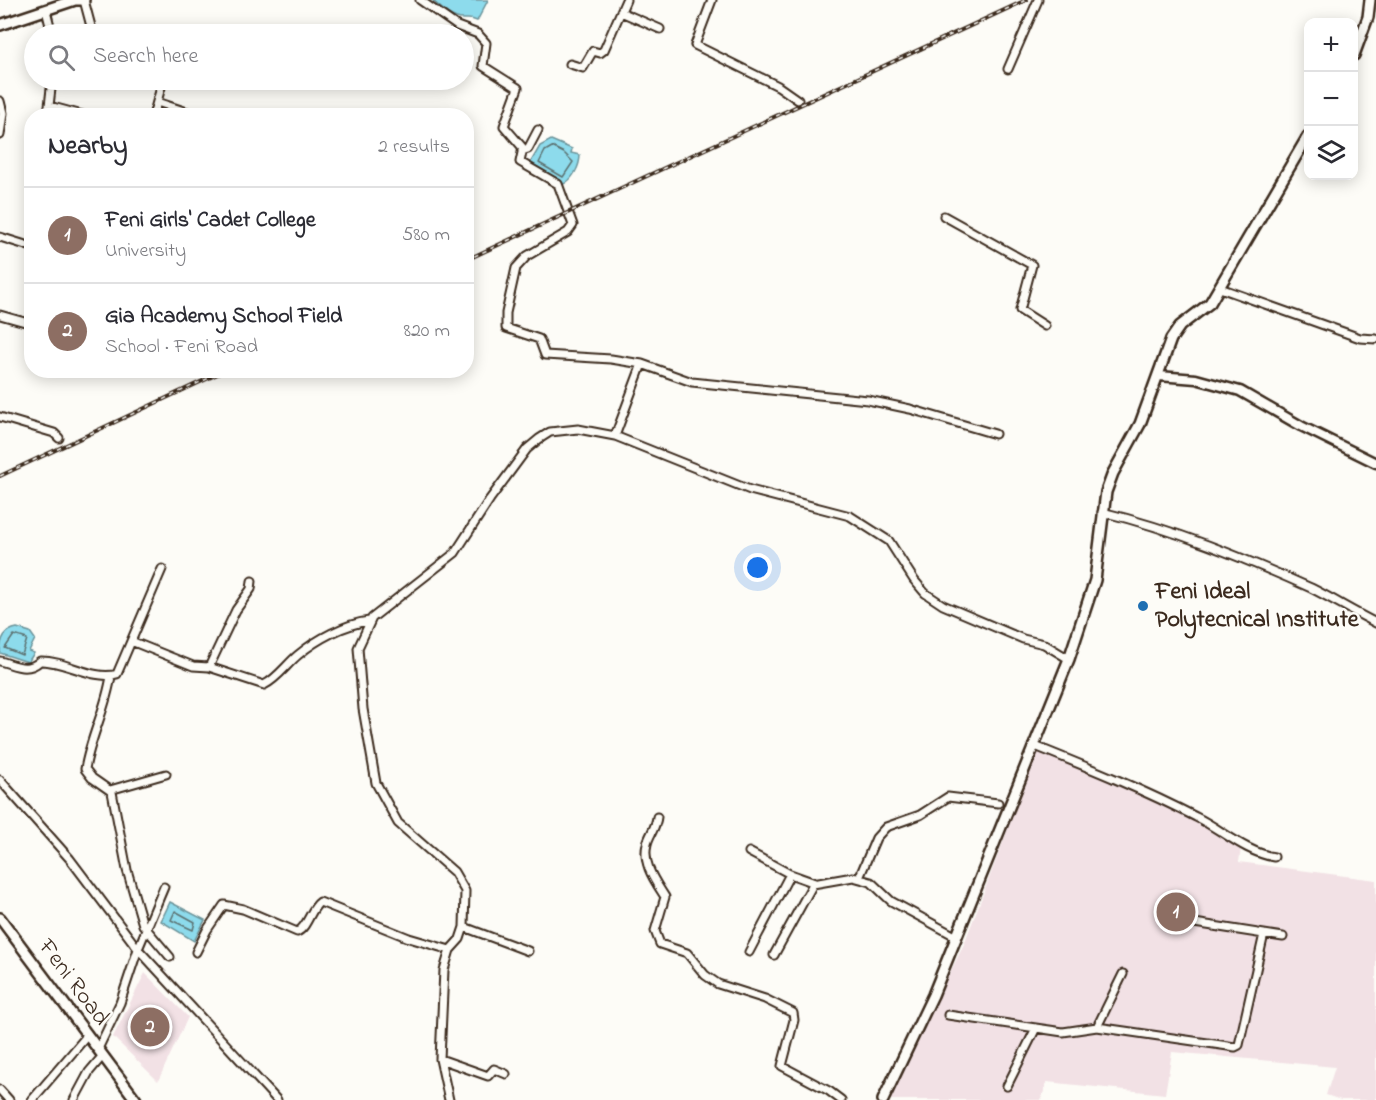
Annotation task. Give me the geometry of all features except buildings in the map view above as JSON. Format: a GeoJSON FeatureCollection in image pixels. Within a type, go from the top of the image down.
{"type":"FeatureCollection","features":[{"type":"Feature","properties":{"kind":"main road"},"geometry":{"type":"LineString","coordinates":[[1358,42],[1368,17],[1370,0]]}},
{"type":"Feature","properties":{"kind":"main road"},"geometry":{"type":"LineString","coordinates":[[0,30],[79,1]]}},
{"type":"Feature","properties":{"kind":"main road"},"geometry":{"type":"LineString","coordinates":[[0,25],[79,1]]}},
{"type":"Feature","properties":{"kind":"main road"},"geometry":{"type":"LineString","coordinates":[[883,1100],[933,995],[1069,659],[1095,580],[1102,512],[1113,473],[1140,424],[1175,332],[1210,303],[1304,143]]}},
{"type":"Feature","properties":{"kind":"main road","name":"Feni Road"},"geometry":{"type":"LineString","coordinates":[[0,918],[99,1054],[136,1100]]}},
{"type":"Feature","properties":{"kind":"main road"},"geometry":{"type":"LineString","coordinates":[[0,926],[99,1054],[130,1100]]}},
{"type":"Feature","properties":{"kind":"street"},"geometry":{"type":"LineString","coordinates":[[420,0],[454,24]]}},
{"type":"Feature","properties":{"kind":"street"},"geometry":{"type":"LineString","coordinates":[[570,64],[583,68],[593,51],[600,53],[604,50],[626,0]]}},
{"type":"Feature","properties":{"kind":"street"},"geometry":{"type":"LineString","coordinates":[[712,0],[695,45],[778,86],[798,100]]}},
{"type":"Feature","properties":{"kind":"street"},"geometry":{"type":"LineString","coordinates":[[1008,69],[1028,18],[1038,0]]}},
{"type":"Feature","properties":{"kind":"street"},"geometry":{"type":"LineString","coordinates":[[79,1],[89,24]]}},
{"type":"Feature","properties":{"kind":"street"},"geometry":{"type":"LineString","coordinates":[[621,12],[660,29]]}},
{"type":"Feature","properties":{"kind":"street"},"geometry":{"type":"LineString","coordinates":[[47,14],[50,24]]}},
{"type":"Feature","properties":{"kind":"street"},"geometry":{"type":"LineString","coordinates":[[474,32],[486,43],[483,66],[518,88],[504,126],[519,142],[522,152],[520,162],[523,166],[558,184],[563,190],[573,225],[568,232],[527,256],[516,267],[506,313],[506,328],[539,339],[545,355],[611,359],[642,364],[692,382],[868,400],[910,409],[994,434]]}},
{"type":"Feature","properties":{"kind":"street"},"geometry":{"type":"LineString","coordinates":[[51,90],[49,106],[56,108]]}},
{"type":"Feature","properties":{"kind":"street"},"geometry":{"type":"LineString","coordinates":[[155,108],[160,90]]}},
{"type":"Feature","properties":{"kind":"street"},"geometry":{"type":"LineString","coordinates":[[0,100],[3,113],[0,135]]}},
{"type":"Feature","properties":{"kind":"street"},"geometry":{"type":"LineString","coordinates":[[157,102],[175,108]]}},
{"type":"Feature","properties":{"kind":"street"},"geometry":{"type":"LineString","coordinates":[[522,152],[531,144],[538,130]]}},
{"type":"Feature","properties":{"kind":"street"},"geometry":{"type":"LineString","coordinates":[[944,216],[1032,265],[1020,310],[1045,326]]}},
{"type":"Feature","properties":{"kind":"street"},"geometry":{"type":"LineString","coordinates":[[0,237],[24,244]]}},
{"type":"Feature","properties":{"kind":"street"},"geometry":{"type":"LineString","coordinates":[[1220,288],[1360,338],[1376,339]]}},
{"type":"Feature","properties":{"kind":"street"},"geometry":{"type":"LineString","coordinates":[[0,315],[24,322]]}},
{"type":"Feature","properties":{"kind":"street"},"geometry":{"type":"LineString","coordinates":[[615,436],[642,364]]}},
{"type":"Feature","properties":{"kind":"street"},"geometry":{"type":"LineString","coordinates":[[1159,376],[1196,379],[1240,391],[1301,426],[1376,463]]}},
{"type":"Feature","properties":{"kind":"street"},"geometry":{"type":"LineString","coordinates":[[0,417],[54,433],[59,438]]}},
{"type":"Feature","properties":{"kind":"street"},"geometry":{"type":"LineString","coordinates":[[448,1100],[440,1059],[444,970],[450,950],[460,939],[464,927],[465,891],[461,880],[398,823],[376,783],[363,709],[358,648],[369,621],[455,553],[489,499],[527,449],[539,439],[550,432],[578,429],[615,436],[739,487],[850,516],[889,541],[914,580],[925,593],[943,605],[1023,639],[1044,644],[1069,659]]}},
{"type":"Feature","properties":{"kind":"street"},"geometry":{"type":"LineString","coordinates":[[1102,512],[1140,521],[1257,565],[1313,589],[1376,623]]}},
{"type":"Feature","properties":{"kind":"street"},"geometry":{"type":"LineString","coordinates":[[0,661],[25,668],[34,666],[40,661],[49,661],[111,676],[119,672],[162,569]]}},
{"type":"Feature","properties":{"kind":"street"},"geometry":{"type":"LineString","coordinates":[[209,667],[236,610],[251,589],[252,581]]}},
{"type":"Feature","properties":{"kind":"street"},"geometry":{"type":"LineString","coordinates":[[131,640],[194,666],[209,667],[266,685],[299,654],[322,639],[356,623],[369,621]]}},
{"type":"Feature","properties":{"kind":"street"},"geometry":{"type":"LineString","coordinates":[[111,676],[107,701],[91,737],[85,769],[92,778],[110,790],[127,870],[145,930],[170,957]]}},
{"type":"Feature","properties":{"kind":"street"},"geometry":{"type":"LineString","coordinates":[[1035,747],[1138,788],[1199,818],[1222,833],[1274,857]]}},
{"type":"Feature","properties":{"kind":"street"},"geometry":{"type":"LineString","coordinates":[[110,790],[166,774]]}},
{"type":"Feature","properties":{"kind":"street"},"geometry":{"type":"LineString","coordinates":[[0,780],[70,859],[138,949],[277,1100]]}},
{"type":"Feature","properties":{"kind":"street"},"geometry":{"type":"LineString","coordinates":[[858,878],[876,838],[886,827],[920,815],[948,797],[998,803]]}},
{"type":"Feature","properties":{"kind":"street"},"geometry":{"type":"LineString","coordinates":[[657,817],[646,846],[646,859],[658,888],[665,897],[655,932],[660,944],[687,953],[705,975],[718,984],[765,999],[793,1013],[794,1020],[782,1066],[841,1100]]}},
{"type":"Feature","properties":{"kind":"street"},"geometry":{"type":"LineString","coordinates":[[749,852],[790,874],[815,883],[858,878],[871,882],[891,902],[957,937]]}},
{"type":"Feature","properties":{"kind":"street"},"geometry":{"type":"LineString","coordinates":[[748,952],[790,874]]}},
{"type":"Feature","properties":{"kind":"street"},"geometry":{"type":"LineString","coordinates":[[774,955],[807,892],[815,883]]}},
{"type":"Feature","properties":{"kind":"street"},"geometry":{"type":"LineString","coordinates":[[74,1100],[99,1054],[120,1003],[145,930],[164,888]]}},
{"type":"Feature","properties":{"kind":"street"},"geometry":{"type":"LineString","coordinates":[[196,952],[220,908],[224,905],[243,909],[297,932],[303,929],[320,902],[409,938],[450,950]]}},
{"type":"Feature","properties":{"kind":"street"},"geometry":{"type":"LineString","coordinates":[[1169,919],[1283,937]]}},
{"type":"Feature","properties":{"kind":"street"},"geometry":{"type":"LineString","coordinates":[[464,927],[528,951]]}},
{"type":"Feature","properties":{"kind":"street"},"geometry":{"type":"LineString","coordinates":[[948,1015],[1063,1032],[1097,1027],[1235,1047],[1239,1045],[1264,934]]}},
{"type":"Feature","properties":{"kind":"street"},"geometry":{"type":"LineString","coordinates":[[1097,1027],[1123,974]]}},
{"type":"Feature","properties":{"kind":"street"},"geometry":{"type":"LineString","coordinates":[[1007,1086],[1036,1028]]}},
{"type":"Feature","properties":{"kind":"street"},"geometry":{"type":"LineString","coordinates":[[32,1100],[85,1038]]}},
{"type":"Feature","properties":{"kind":"street"},"geometry":{"type":"LineString","coordinates":[[440,1059],[488,1076],[494,1069],[506,1074]]}},
{"type":"Feature","properties":{"kind":"street"},"geometry":{"type":"LineString","coordinates":[[0,1090],[9,1100]]}},
{"type":"Feature","properties":{"kind":"shaded area"},"geometry":{"type":"Polygon","coordinates":[[[1038,750],[1140,790],[1242,841],[1239,862],[1376,880],[1376,1100],[1341,1100],[1326,1095],[1335,1067],[1172,1052],[1165,1094],[1047,1082],[1041,1100],[888,1100],[964,944],[1038,750]]]}},
{"type":"Feature","properties":{"kind":"shaded area"},"geometry":{"type":"Polygon","coordinates":[[[145,973],[188,1017],[158,1081],[113,1037],[145,973]]]}},
{"type":"Feature","properties":{"kind":"water"},"geometry":{"type":"Polygon","coordinates":[[[432,0],[488,0],[477,21],[454,17],[432,0]]]}},
{"type":"Feature","properties":{"kind":"water"},"geometry":{"type":"Polygon","coordinates":[[[551,140],[572,149],[571,153],[580,155],[575,172],[562,185],[529,165],[540,146],[551,140]]]}},
{"type":"Feature","properties":{"kind":"water"},"geometry":{"type":"Polygon","coordinates":[[[17,628],[30,632],[35,639],[29,651],[34,653],[28,662],[0,653],[4,637],[9,631],[17,628]]]}},
{"type":"Feature","properties":{"kind":"water"},"geometry":{"type":"Polygon","coordinates":[[[170,902],[205,920],[194,941],[161,921],[170,902]]]}},
{"type":"Feature","properties":{"kind":"railway"},"geometry":{"type":"LineString","coordinates":[[474,256],[1026,0]]}},
{"type":"Feature","properties":{"kind":"railway"},"geometry":{"type":"LineString","coordinates":[[0,476],[209,378]]}},
{"type":"Feature","properties":{"kind":"place","name":"Feni Ideal Polytecnical Institute"},"geometry":{"type":"Point","coordinates":[1143,606]}},
{"type":"Feature","properties":{"kind":"place","name":"Feni Girls' Cadet College"},"geometry":{"type":"Point","coordinates":[1176,912]}},
{"type":"Feature","properties":{"kind":"place","name":"Gia Academy School Field"},"geometry":{"type":"Point","coordinates":[150,1027]}}]}
